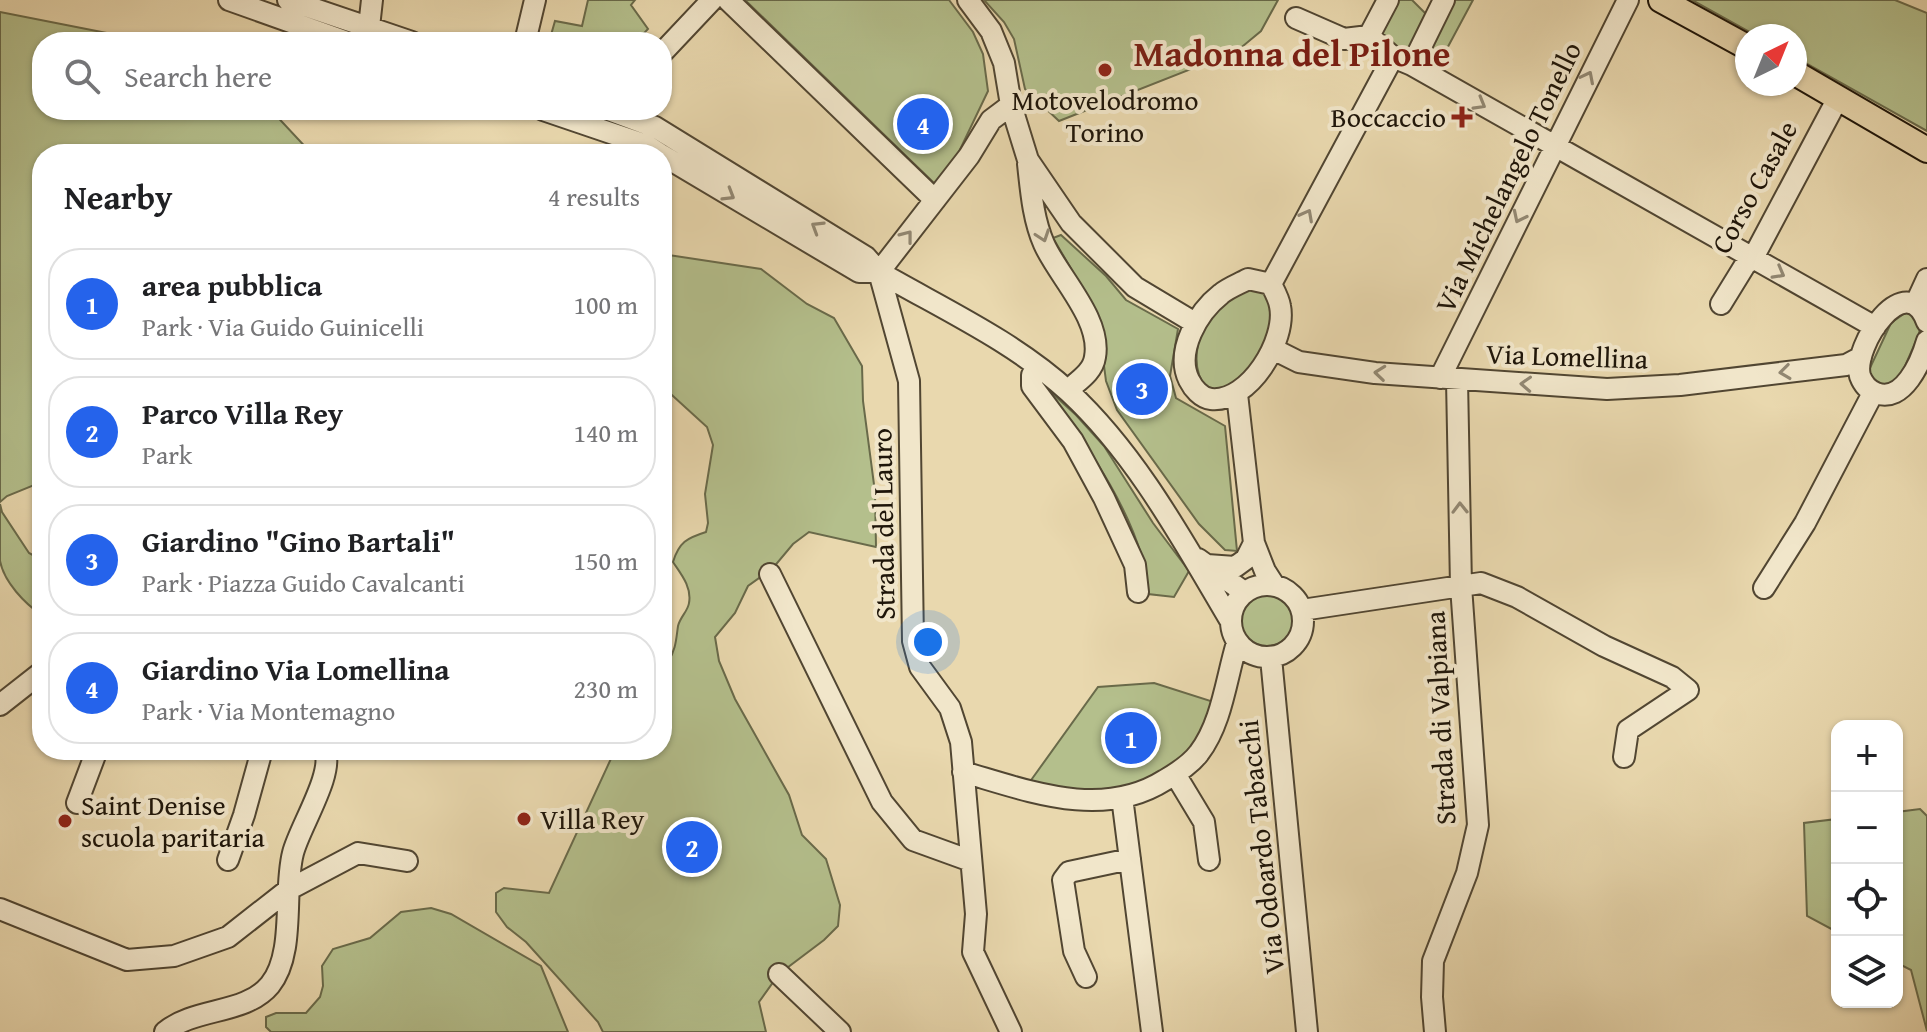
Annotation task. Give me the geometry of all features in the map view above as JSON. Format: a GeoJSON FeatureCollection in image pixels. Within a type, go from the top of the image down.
{"type":"FeatureCollection","features":[{"type":"Feature","properties":{"kind":"main road"},"geometry":{"type":"LineString","coordinates":[[1661,0],[1735,40]]}},
{"type":"Feature","properties":{"kind":"main road"},"geometry":{"type":"LineString","coordinates":[[1807,80],[1927,150]]}},
{"type":"Feature","properties":{"kind":"street"},"geometry":{"type":"LineString","coordinates":[[229,0],[294,6],[383,32]]}},
{"type":"Feature","properties":{"kind":"street"},"geometry":{"type":"LineString","coordinates":[[369,27],[372,0]]}},
{"type":"Feature","properties":{"kind":"street"},"geometry":{"type":"LineString","coordinates":[[527,32],[535,0]]}},
{"type":"Feature","properties":{"kind":"street"},"geometry":{"type":"LineString","coordinates":[[672,42],[712,0]]}},
{"type":"Feature","properties":{"kind":"street"},"geometry":{"type":"LineString","coordinates":[[728,0],[935,200]]}},
{"type":"Feature","properties":{"kind":"street"},"geometry":{"type":"LineString","coordinates":[[968,0],[991,31],[1004,63],[1011,105],[1028,160],[1031,200],[1044,244],[1091,326],[1095,356],[1088,372],[1068,390]]}},
{"type":"Feature","properties":{"kind":"street"},"geometry":{"type":"LineString","coordinates":[[1369,36],[1388,0]]}},
{"type":"Feature","properties":{"kind":"street"},"geometry":{"type":"LineString","coordinates":[[1271,284],[1403,61],[1444,0]]}},
{"type":"Feature","properties":{"kind":"street","name":"Via Michelangelo Tonello"},"geometry":{"type":"LineString","coordinates":[[1461,586],[1448,379],[1553,147],[1628,0]]}},
{"type":"Feature","properties":{"kind":"street"},"geometry":{"type":"LineString","coordinates":[[294,6],[332,32]]}},
{"type":"Feature","properties":{"kind":"street"},"geometry":{"type":"LineString","coordinates":[[1296,18],[1344,39],[1369,36],[1403,61],[1875,327]]}},
{"type":"Feature","properties":{"kind":"street","name":"Corso Casale"},"geometry":{"type":"LineString","coordinates":[[1721,304],[1745,265],[1753,258],[1838,98]]}},
{"type":"Feature","properties":{"kind":"street"},"geometry":{"type":"LineString","coordinates":[[879,272],[969,156],[991,120],[1011,105]]}},
{"type":"Feature","properties":{"kind":"street"},"geometry":{"type":"LineString","coordinates":[[572,120],[643,144]]}},
{"type":"Feature","properties":{"kind":"street"},"geometry":{"type":"LineString","coordinates":[[636,120],[655,127],[866,257],[879,272],[1021,355],[1068,390],[1133,465],[1199,560],[1230,620]]}},
{"type":"Feature","properties":{"kind":"street"},"geometry":{"type":"LineString","coordinates":[[1028,160],[1071,223],[1135,287],[1195,323]]}},
{"type":"Feature","properties":{"kind":"street"},"geometry":{"type":"LineString","coordinates":[[672,161],[859,272],[879,272]]}},
{"type":"Feature","properties":{"kind":"street","name":"Strada del Lauro"},"geometry":{"type":"LineString","coordinates":[[879,272],[909,381],[913,641],[920,667],[950,708],[961,742],[976,914],[973,952],[1011,1032]]}},
{"type":"Feature","properties":{"kind":"street"},"geometry":{"type":"LineString","coordinates":[[1248,279],[1271,284],[1281,307],[1278,337],[1273,349],[1254,377],[1237,394],[1223,399],[1207,399],[1193,388],[1185,371],[1186,350],[1195,323],[1221,294],[1248,279]]}},
{"type":"Feature","properties":{"kind":"street"},"geometry":{"type":"LineString","coordinates":[[1926,348],[1898,392],[1886,396],[1873,393],[1862,383],[1858,367],[1875,327],[1889,308],[1902,302],[1921,313],[1927,279]]}},
{"type":"Feature","properties":{"kind":"street","name":"Via Lomellina"},"geometry":{"type":"LineString","coordinates":[[1273,349],[1299,362],[1375,373],[1607,389],[1680,385],[1846,365],[1861,357]]}},
{"type":"Feature","properties":{"kind":"street"},"geometry":{"type":"LineString","coordinates":[[1037,367],[1032,375],[1032,386],[1073,441],[1104,498],[1135,565],[1138,592]]}},
{"type":"Feature","properties":{"kind":"street"},"geometry":{"type":"LineString","coordinates":[[1764,588],[1805,523],[1873,393]]}},
{"type":"Feature","properties":{"kind":"street"},"geometry":{"type":"LineString","coordinates":[[1237,394],[1257,588]]}},
{"type":"Feature","properties":{"kind":"street"},"geometry":{"type":"LineString","coordinates":[[1199,560],[1235,567],[1255,547]]}},
{"type":"Feature","properties":{"kind":"street"},"geometry":{"type":"LineString","coordinates":[[1199,560],[1257,588],[1288,591],[1302,610],[1302,632],[1297,641],[1290,649],[1271,658],[1252,655],[1237,643],[1231,632],[1232,609],[1257,588]]}},
{"type":"Feature","properties":{"kind":"street"},"geometry":{"type":"LineString","coordinates":[[770,574],[882,802],[913,840],[971,861]]}},
{"type":"Feature","properties":{"kind":"street"},"geometry":{"type":"LineString","coordinates":[[1302,610],[1481,583],[1517,597],[1604,646],[1672,677],[1688,690],[1628,730],[1624,757]]}},
{"type":"Feature","properties":{"kind":"street","name":"Strada di Valpiana"},"geometry":{"type":"LineString","coordinates":[[1435,1032],[1433,961],[1467,873],[1478,825],[1461,586]]}},
{"type":"Feature","properties":{"kind":"street"},"geometry":{"type":"LineString","coordinates":[[963,772],[1067,799],[1102,802],[1146,792],[1175,774],[1199,753],[1212,730],[1237,643]]}},
{"type":"Feature","properties":{"kind":"street","name":"Via Odoardo Tabacchi"},"geometry":{"type":"LineString","coordinates":[[1271,658],[1307,1032]]}},
{"type":"Feature","properties":{"kind":"street"},"geometry":{"type":"LineString","coordinates":[[0,705],[32,680]]}},
{"type":"Feature","properties":{"kind":"street"},"geometry":{"type":"LineString","coordinates":[[77,803],[93,760]]}},
{"type":"Feature","properties":{"kind":"street"},"geometry":{"type":"LineString","coordinates":[[228,860],[259,760]]}},
{"type":"Feature","properties":{"kind":"street"},"geometry":{"type":"LineString","coordinates":[[165,1032],[185,1020],[245,1002],[269,986],[281,962],[293,853],[328,766],[326,760]]}},
{"type":"Feature","properties":{"kind":"street"},"geometry":{"type":"LineString","coordinates":[[1175,774],[1204,822],[1209,860]]}},
{"type":"Feature","properties":{"kind":"street"},"geometry":{"type":"LineString","coordinates":[[1122,797],[1152,1032]]}},
{"type":"Feature","properties":{"kind":"street"},"geometry":{"type":"LineString","coordinates":[[0,909],[127,960],[174,956],[228,937],[288,890],[358,853],[407,861]]}},
{"type":"Feature","properties":{"kind":"street"},"geometry":{"type":"LineString","coordinates":[[1086,977],[1074,951],[1063,880],[1069,872],[1130,859]]}},
{"type":"Feature","properties":{"kind":"street"},"geometry":{"type":"LineString","coordinates":[[779,974],[839,1031]]}},
{"type":"Feature","properties":{"kind":"green space"},"geometry":{"type":"Polygon","coordinates":[[[588,0],[635,0],[631,5],[648,29],[645,32],[552,32],[555,21],[582,26],[588,0]]]}},
{"type":"Feature","properties":{"kind":"green space"},"geometry":{"type":"Polygon","coordinates":[[[745,0],[949,0],[973,32],[983,54],[988,91],[956,158],[935,184],[745,0]]]}},
{"type":"Feature","properties":{"kind":"green space","name":"Motovelodromo Torino"},"geometry":{"type":"Polygon","coordinates":[[[984,0],[1278,0],[1261,31],[1237,51],[1059,121],[1025,89],[1014,39],[1004,22],[984,0]]]}},
{"type":"Feature","properties":{"kind":"green space"},"geometry":{"type":"Polygon","coordinates":[[[1395,0],[1412,0],[1430,18],[1415,48],[1394,45],[1380,28],[1395,0]]]}},
{"type":"Feature","properties":{"kind":"green space"},"geometry":{"type":"Polygon","coordinates":[[[1453,0],[1473,0],[1436,69],[1422,60],[1453,0]]]}},
{"type":"Feature","properties":{"kind":"green space"},"geometry":{"type":"Polygon","coordinates":[[[1692,0],[1895,0],[1927,13],[1927,131],[1807,64],[1807,24],[1735,24],[1692,0]]]}},
{"type":"Feature","properties":{"kind":"green space"},"geometry":{"type":"Polygon","coordinates":[[[0,12],[102,32],[32,32],[32,120],[280,120],[303,144],[32,144],[32,486],[0,502],[0,12]]]}},
{"type":"Feature","properties":{"kind":"green space"},"geometry":{"type":"Polygon","coordinates":[[[1061,235],[1106,276],[1126,300],[1178,329],[1170,376],[1176,398],[1225,426],[1237,551],[1225,550],[1199,524],[1117,410],[1106,381],[1097,313],[1053,238],[1061,235]]]}},
{"type":"Feature","properties":{"kind":"green space"},"geometry":{"type":"Polygon","coordinates":[[[672,256],[761,269],[807,304],[834,318],[862,366],[863,401],[875,492],[876,547],[809,532],[793,544],[773,568],[748,586],[735,613],[715,637],[719,661],[735,699],[789,795],[802,835],[826,859],[840,905],[838,926],[779,974],[759,1002],[766,1032],[603,1032],[598,1022],[526,942],[507,927],[496,912],[496,893],[504,888],[549,893],[610,760],[672,760],[672,655],[678,626],[690,597],[685,581],[673,562],[685,542],[706,532],[705,494],[713,445],[707,427],[672,395],[672,256]]]}},
{"type":"Feature","properties":{"kind":"green space"},"geometry":{"type":"Polygon","coordinates":[[[1242,287],[1268,290],[1273,306],[1272,321],[1252,366],[1229,386],[1215,390],[1205,385],[1199,375],[1198,344],[1214,311],[1242,287]]]}},
{"type":"Feature","properties":{"kind":"green space"},"geometry":{"type":"Polygon","coordinates":[[[1905,313],[1911,314],[1920,328],[1919,334],[1899,380],[1882,388],[1869,377],[1869,370],[1891,323],[1905,313]]]}},
{"type":"Feature","properties":{"kind":"green space"},"geometry":{"type":"Polygon","coordinates":[[[1043,385],[1104,446],[1153,523],[1189,571],[1174,597],[1148,594],[1145,568],[1136,540],[1110,484],[1043,385]]]}},
{"type":"Feature","properties":{"kind":"green space"},"geometry":{"type":"Polygon","coordinates":[[[0,504],[2,512],[32,555],[32,607],[16,592],[0,561],[0,504]]]}},
{"type":"Feature","properties":{"kind":"green space"},"geometry":{"type":"Polygon","coordinates":[[[1267,592],[1286,600],[1294,619],[1286,638],[1267,646],[1248,638],[1240,619],[1248,600],[1267,592]]]}},
{"type":"Feature","properties":{"kind":"green space"},"geometry":{"type":"Polygon","coordinates":[[[1154,683],[1217,703],[1195,750],[1140,785],[1100,798],[1029,783],[1098,687],[1154,683]]]}},
{"type":"Feature","properties":{"kind":"green space"},"geometry":{"type":"Polygon","coordinates":[[[1920,809],[1927,816],[1927,1031],[1911,970],[1903,966],[1903,811],[1920,809]]]}},
{"type":"Feature","properties":{"kind":"green space"},"geometry":{"type":"Polygon","coordinates":[[[1831,820],[1831,929],[1807,916],[1804,823],[1831,820]]]}},
{"type":"Feature","properties":{"kind":"green space"},"geometry":{"type":"Polygon","coordinates":[[[431,908],[451,914],[541,966],[568,1032],[271,1032],[266,1027],[266,1017],[276,1013],[306,1013],[320,997],[322,966],[333,949],[370,938],[401,912],[431,908]]]}},
{"type":"Feature","properties":{"kind":"place","name":"Motovelodromo Torino"},"geometry":{"type":"Point","coordinates":[1105,70]}},
{"type":"Feature","properties":{"kind":"place","name":"Boccaccio"},"geometry":{"type":"Point","coordinates":[1462,117]}},
{"type":"Feature","properties":{"kind":"place","name":"Giardino Via Lomellina"},"geometry":{"type":"Point","coordinates":[923,124]}},
{"type":"Feature","properties":{"kind":"place","name":"Giardino \"Gino Bartali\""},"geometry":{"type":"Point","coordinates":[1142,389]}},
{"type":"Feature","properties":{"kind":"place","name":"area pubblica"},"geometry":{"type":"Point","coordinates":[1131,738]}},
{"type":"Feature","properties":{"kind":"place","name":"Villa Rey"},"geometry":{"type":"Point","coordinates":[524,819]}},
{"type":"Feature","properties":{"kind":"place","name":"Saint Denise scuola paritaria"},"geometry":{"type":"Point","coordinates":[65,821]}},
{"type":"Feature","properties":{"kind":"place","name":"Parco Villa Rey"},"geometry":{"type":"Point","coordinates":[692,847]}},
{"type":"Feature","properties":{"kind":"district","name":"Madonna del Pilone"},"geometry":{"type":"Point","coordinates":[1292,53]}}]}
